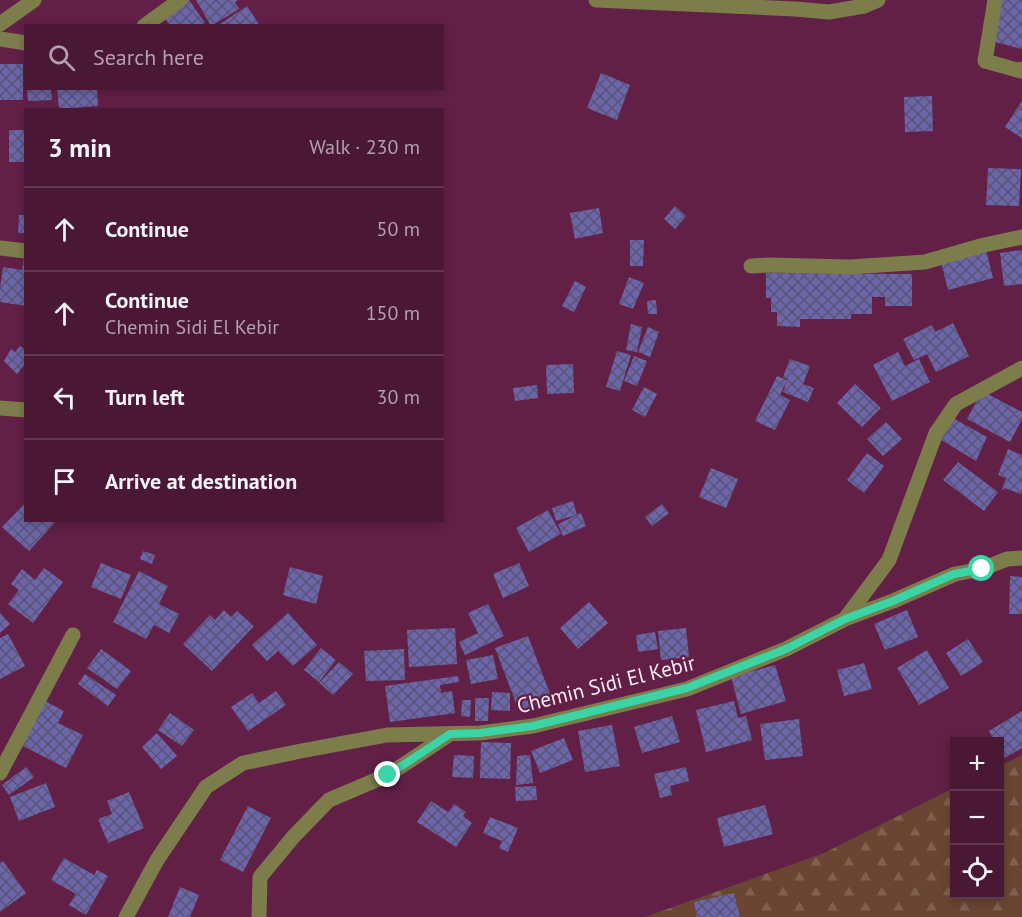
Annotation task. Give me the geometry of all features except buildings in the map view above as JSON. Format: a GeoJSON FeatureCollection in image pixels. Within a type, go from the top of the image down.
{"type":"FeatureCollection","features":[{"type":"Feature","properties":{"kind":"street"},"geometry":{"type":"LineString","coordinates":[[0,24],[34,0]]}},
{"type":"Feature","properties":{"kind":"street"},"geometry":{"type":"LineString","coordinates":[[147,24],[180,0]]}},
{"type":"Feature","properties":{"kind":"street"},"geometry":{"type":"LineString","coordinates":[[596,0],[830,12],[864,6],[878,0]]}},
{"type":"Feature","properties":{"kind":"street"},"geometry":{"type":"LineString","coordinates":[[995,0],[985,61],[1021,71],[1022,69]]}},
{"type":"Feature","properties":{"kind":"street"},"geometry":{"type":"LineString","coordinates":[[0,39],[24,43]]}},
{"type":"Feature","properties":{"kind":"street"},"geometry":{"type":"LineString","coordinates":[[751,266],[850,267],[925,262],[1022,237]]}},
{"type":"Feature","properties":{"kind":"street"},"geometry":{"type":"LineString","coordinates":[[0,248],[24,251]]}},
{"type":"Feature","properties":{"kind":"street","name":"Chemin Sidi El Kebir"},"geometry":{"type":"LineString","coordinates":[[126,917],[157,860],[206,787],[243,764],[387,735],[480,733],[533,726],[687,688],[786,649],[845,619],[889,560],[936,433],[956,404],[1022,368]]}},
{"type":"Feature","properties":{"kind":"street"},"geometry":{"type":"LineString","coordinates":[[0,408],[24,410]]}},
{"type":"Feature","properties":{"kind":"street"},"geometry":{"type":"LineString","coordinates":[[845,619],[954,574],[982,569],[1007,558],[1022,558]]}},
{"type":"Feature","properties":{"kind":"street"},"geometry":{"type":"LineString","coordinates":[[0,773],[73,635]]}},
{"type":"Feature","properties":{"kind":"street"},"geometry":{"type":"LineString","coordinates":[[259,917],[260,877],[294,836],[329,800],[388,775],[450,734]]}},
{"type":"Feature","properties":{"kind":"green space"},"geometry":{"type":"Polygon","coordinates":[[[1022,755],[1022,917],[645,917],[824,853],[950,790],[950,899],[1004,899],[1004,764],[1022,755]]]}},
{"type":"Feature","properties":{"kind":"route"},"geometry":{"type":"LineString","coordinates":[[388,775],[450,734],[480,733],[533,726],[687,688],[786,649],[845,619],[954,574],[982,569]]}}]}
